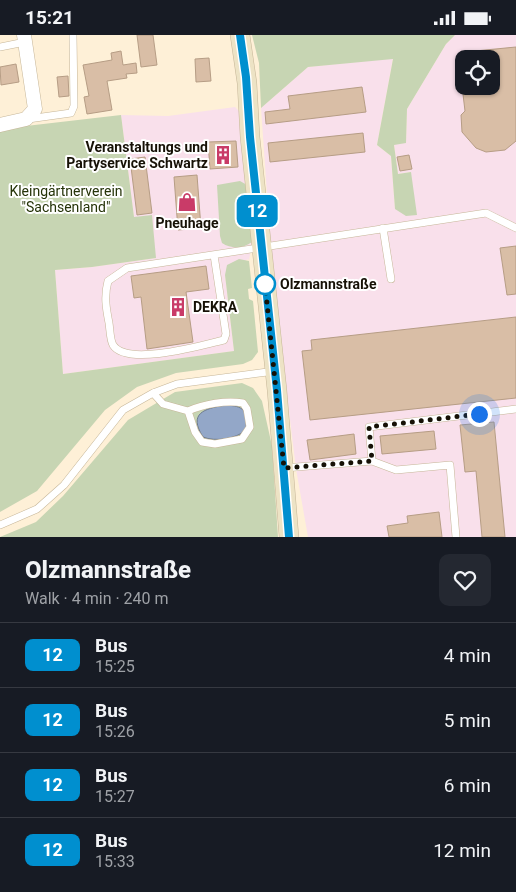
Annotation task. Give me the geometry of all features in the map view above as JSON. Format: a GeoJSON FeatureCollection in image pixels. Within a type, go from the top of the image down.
{"type":"FeatureCollection","features":[{"type":"Feature","properties":{"kind":"main road"},"geometry":{"type":"LineString","coordinates":[[240,35],[246,77],[250,137],[275,371],[289,537]]}},
{"type":"Feature","properties":{"kind":"street"},"geometry":{"type":"LineString","coordinates":[[0,125],[26,119],[35,109],[24,39]]}},
{"type":"Feature","properties":{"kind":"lane"},"geometry":{"type":"LineString","coordinates":[[26,119],[71,113],[74,106],[73,35]]}},
{"type":"Feature","properties":{"kind":"lane"},"geometry":{"type":"LineString","coordinates":[[0,47],[24,39]]}},
{"type":"Feature","properties":{"kind":"lane"},"geometry":{"type":"LineString","coordinates":[[214,255],[226,334],[224,341],[167,353],[139,355],[120,352],[112,345],[104,297],[108,281],[118,272],[127,268],[214,255],[261,248],[283,242],[486,213],[516,228]]}},
{"type":"Feature","properties":{"kind":"lane"},"geometry":{"type":"LineString","coordinates":[[383,228],[391,279]]}},
{"type":"Feature","properties":{"kind":"lane"},"geometry":{"type":"LineString","coordinates":[[0,525],[37,509],[64,485],[123,410],[154,393],[177,384],[275,371]]}},
{"type":"Feature","properties":{"kind":"lane"},"geometry":{"type":"LineString","coordinates":[[154,393],[163,404],[188,411],[197,407],[233,401],[243,403],[247,409],[250,427],[242,439],[215,444],[202,442],[194,432],[188,411]]}},
{"type":"Feature","properties":{"kind":"lane"},"geometry":{"type":"LineString","coordinates":[[372,461],[369,427],[516,409]]}},
{"type":"Feature","properties":{"kind":"lane"},"geometry":{"type":"LineString","coordinates":[[284,468],[372,461],[396,470],[450,465],[456,537]]}},
{"type":"Feature","properties":{"kind":"shaded area"},"geometry":{"type":"Polygon","coordinates":[[[455,35],[516,35],[516,537],[308,537],[296,469],[273,280],[261,108],[308,67],[393,58],[377,145],[391,156],[395,209],[411,172],[398,174],[394,144],[406,142],[407,109],[446,44],[455,35]]]}},
{"type":"Feature","properties":{"kind":"shaded area"},"geometry":{"type":"Polygon","coordinates":[[[235,107],[241,113],[252,242],[249,261],[248,259],[225,275],[234,351],[63,374],[55,270],[156,258],[134,217],[121,115],[168,116],[235,107]]]}},
{"type":"Feature","properties":{"kind":"green space"},"geometry":{"type":"Polygon","coordinates":[[[252,35],[455,35],[446,44],[407,109],[406,143],[394,145],[398,174],[411,172],[417,215],[406,216],[395,209],[391,156],[377,145],[393,59],[308,67],[261,108],[259,63],[252,35]]]}},
{"type":"Feature","properties":{"kind":"green space","name":"Kleingärtnerverein \"Sachsenland\""},"geometry":{"type":"Polygon","coordinates":[[[121,115],[134,217],[152,215],[156,258],[55,270],[63,374],[234,351],[225,275],[227,265],[239,259],[249,261],[252,288],[248,289],[249,299],[253,301],[258,352],[252,360],[243,364],[176,373],[137,387],[105,410],[37,491],[0,512],[0,129],[121,115]]]}},
{"type":"Feature","properties":{"kind":"green space"},"geometry":{"type":"Polygon","coordinates":[[[240,181],[247,185],[252,242],[245,246],[233,247],[222,243],[220,236],[217,185],[240,181]]]}},
{"type":"Feature","properties":{"kind":"green space"},"geometry":{"type":"Polygon","coordinates":[[[242,383],[253,388],[262,401],[272,446],[278,537],[0,537],[36,522],[63,496],[128,420],[175,392],[242,383]]]}},
{"type":"Feature","properties":{"kind":"water"},"geometry":{"type":"Polygon","coordinates":[[[225,405],[243,410],[246,418],[246,430],[237,436],[225,439],[208,439],[203,437],[197,422],[200,413],[225,405]]]}},
{"type":"Feature","properties":{"kind":"building"},"geometry":{"type":"Polygon","coordinates":[[[137,35],[153,35],[157,65],[141,67],[137,35]]]}},
{"type":"Feature","properties":{"kind":"building"},"geometry":{"type":"Polygon","coordinates":[[[516,47],[516,141],[505,150],[486,152],[476,148],[462,132],[461,115],[465,111],[463,95],[500,95],[500,50],[485,50],[516,47]]]}},
{"type":"Feature","properties":{"kind":"building"},"geometry":{"type":"Polygon","coordinates":[[[121,51],[123,65],[136,63],[137,73],[126,74],[127,78],[107,81],[112,110],[87,114],[84,97],[89,96],[83,65],[112,60],[111,53],[121,51]]]}},
{"type":"Feature","properties":{"kind":"building"},"geometry":{"type":"Polygon","coordinates":[[[209,58],[211,81],[196,82],[195,59],[209,58]]]}},
{"type":"Feature","properties":{"kind":"building"},"geometry":{"type":"Polygon","coordinates":[[[16,64],[19,82],[1,85],[0,67],[16,64]]]}},
{"type":"Feature","properties":{"kind":"building"},"geometry":{"type":"Polygon","coordinates":[[[68,76],[69,96],[59,97],[57,77],[68,76]]]}},
{"type":"Feature","properties":{"kind":"building"},"geometry":{"type":"Polygon","coordinates":[[[362,87],[366,112],[266,124],[265,112],[290,109],[288,96],[362,87]]]}},
{"type":"Feature","properties":{"kind":"building"},"geometry":{"type":"Polygon","coordinates":[[[363,133],[365,152],[270,162],[268,143],[363,133]]]}},
{"type":"Feature","properties":{"kind":"building","name":"Veranstaltungs und Partyservice Schwartz"},"geometry":{"type":"Polygon","coordinates":[[[236,141],[238,167],[210,169],[208,142],[236,141]]]}},
{"type":"Feature","properties":{"kind":"building"},"geometry":{"type":"Polygon","coordinates":[[[409,155],[412,169],[400,171],[397,157],[409,155]]]}},
{"type":"Feature","properties":{"kind":"building"},"geometry":{"type":"Polygon","coordinates":[[[145,157],[152,213],[137,215],[130,159],[145,157]]]}},
{"type":"Feature","properties":{"kind":"building","name":"Pneuhage"},"geometry":{"type":"Polygon","coordinates":[[[197,175],[201,228],[178,230],[174,177],[197,175]]]}},
{"type":"Feature","properties":{"kind":"building"},"geometry":{"type":"Polygon","coordinates":[[[516,246],[516,294],[507,295],[500,248],[516,246]]]}},
{"type":"Feature","properties":{"kind":"building","name":"DEKRA"},"geometry":{"type":"Polygon","coordinates":[[[206,266],[209,289],[186,292],[193,342],[147,349],[141,297],[134,298],[131,276],[206,266]]]}},
{"type":"Feature","properties":{"kind":"building"},"geometry":{"type":"Polygon","coordinates":[[[516,317],[516,398],[310,420],[302,351],[312,350],[311,340],[516,317]]]}},
{"type":"Feature","properties":{"kind":"building"},"geometry":{"type":"Polygon","coordinates":[[[494,422],[505,537],[482,537],[476,471],[465,472],[460,425],[494,422]]]}},
{"type":"Feature","properties":{"kind":"building"},"geometry":{"type":"Polygon","coordinates":[[[434,431],[436,449],[382,454],[380,436],[434,431]]]}},
{"type":"Feature","properties":{"kind":"building"},"geometry":{"type":"Polygon","coordinates":[[[354,434],[356,454],[310,460],[307,440],[354,434]]]}},
{"type":"Feature","properties":{"kind":"building"},"geometry":{"type":"Polygon","coordinates":[[[439,512],[442,537],[389,537],[387,526],[408,523],[407,516],[439,512]]]}},
{"type":"Feature","properties":{"kind":"bus line","name":"12"},"geometry":{"type":"LineString","coordinates":[[240,35],[248,94],[250,137],[277,390],[289,537]]}},
{"type":"Feature","properties":{"kind":"place","name":"Veranstaltungs und Partyservice Schwartz"},"geometry":{"type":"Point","coordinates":[223,155]}},
{"type":"Feature","properties":{"kind":"place","name":"Pneuhage"},"geometry":{"type":"Point","coordinates":[187,202]}},
{"type":"Feature","properties":{"kind":"place","name":"Olzmannstraße"},"geometry":{"type":"Point","coordinates":[265,284]}},
{"type":"Feature","properties":{"kind":"place","name":"DEKRA"},"geometry":{"type":"Point","coordinates":[178,307]}},
{"type":"Feature","properties":{"kind":"route"},"geometry":{"type":"LineString","coordinates":[[265,284],[284,468],[372,461],[369,427],[479,414]]}}]}
